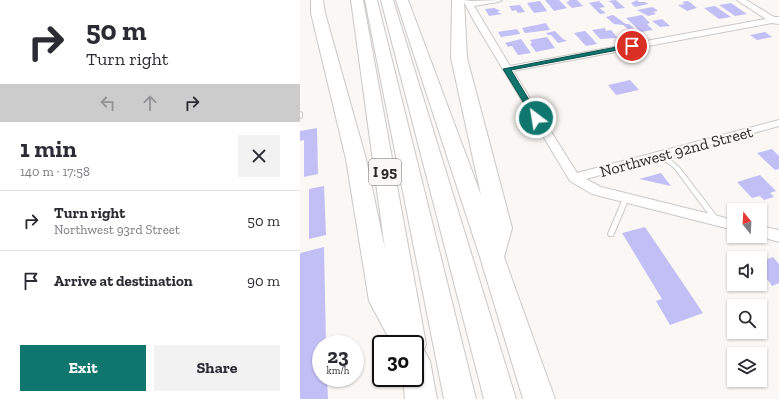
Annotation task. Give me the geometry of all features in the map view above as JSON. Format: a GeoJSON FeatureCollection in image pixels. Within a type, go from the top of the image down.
{"type":"FeatureCollection","features":[{"type":"Feature","properties":{"kind":"highway"},"geometry":{"type":"LineString","coordinates":[[317,0],[318,13],[356,159],[382,301],[403,335]]}},
{"type":"Feature","properties":{"kind":"highway","name":"I 95"},"geometry":{"type":"LineString","coordinates":[[357,0],[411,335]]}},
{"type":"Feature","properties":{"kind":"highway"},"geometry":{"type":"LineString","coordinates":[[371,0],[460,399]]}},
{"type":"Feature","properties":{"kind":"highway"},"geometry":{"type":"LineString","coordinates":[[387,0],[500,399]]}},
{"type":"Feature","properties":{"kind":"highway"},"geometry":{"type":"LineString","coordinates":[[402,0],[492,257],[539,399]]}},
{"type":"Feature","properties":{"kind":"highway"},"geometry":{"type":"LineString","coordinates":[[465,1],[459,58],[500,228],[492,257]]}},
{"type":"Feature","properties":{"kind":"highway"},"geometry":{"type":"LineString","coordinates":[[420,387],[422,399]]}},
{"type":"Feature","properties":{"kind":"street"},"geometry":{"type":"LineString","coordinates":[[465,1],[498,0]]}},
{"type":"Feature","properties":{"kind":"street"},"geometry":{"type":"LineString","coordinates":[[741,0],[777,21]]}},
{"type":"Feature","properties":{"kind":"street"},"geometry":{"type":"LineString","coordinates":[[465,1],[574,178],[597,191],[727,223]]}},
{"type":"Feature","properties":{"kind":"street"},"geometry":{"type":"LineString","coordinates":[[507,69],[777,21]]}},
{"type":"Feature","properties":{"kind":"street","name":"Northwest 92nd Street"},"geometry":{"type":"LineString","coordinates":[[574,178],[779,123]]}},
{"type":"Feature","properties":{"kind":"street"},"geometry":{"type":"LineString","coordinates":[[767,233],[779,236]]}},
{"type":"Feature","properties":{"kind":"lane"},"geometry":{"type":"LineString","coordinates":[[658,156],[670,162],[677,168],[717,221]]}},
{"type":"Feature","properties":{"kind":"lane"},"geometry":{"type":"LineString","coordinates":[[611,234],[626,198]]}},
{"type":"Feature","properties":{"kind":"building"},"geometry":{"type":"Polygon","coordinates":[[[545,0],[559,0],[567,8],[554,11],[545,0]]]}},
{"type":"Feature","properties":{"kind":"building"},"geometry":{"type":"Polygon","coordinates":[[[568,0],[577,0],[583,6],[572,8],[566,2],[570,1],[568,0]]]}},
{"type":"Feature","properties":{"kind":"building"},"geometry":{"type":"Polygon","coordinates":[[[616,0],[625,8],[616,9],[612,3],[608,1],[616,0]]]}},
{"type":"Feature","properties":{"kind":"building"},"geometry":{"type":"Polygon","coordinates":[[[637,0],[648,4],[635,7],[631,3],[637,0]]]}},
{"type":"Feature","properties":{"kind":"building"},"geometry":{"type":"Polygon","coordinates":[[[540,1],[547,11],[534,13],[527,3],[540,1]]]}},
{"type":"Feature","properties":{"kind":"building"},"geometry":{"type":"Polygon","coordinates":[[[599,1],[605,7],[599,8],[606,13],[600,14],[589,3],[599,1]]]}},
{"type":"Feature","properties":{"kind":"building"},"geometry":{"type":"Polygon","coordinates":[[[687,1],[697,8],[687,11],[678,5],[685,4],[682,2],[687,1]]]}},
{"type":"Feature","properties":{"kind":"building"},"geometry":{"type":"Polygon","coordinates":[[[731,3],[747,14],[735,16],[719,5],[731,3]]]}},
{"type":"Feature","properties":{"kind":"building"},"geometry":{"type":"Polygon","coordinates":[[[520,5],[525,12],[518,13],[516,10],[512,11],[509,6],[520,5]]]}},
{"type":"Feature","properties":{"kind":"building"},"geometry":{"type":"Polygon","coordinates":[[[715,6],[731,17],[719,19],[704,8],[715,6]]]}},
{"type":"Feature","properties":{"kind":"building"},"geometry":{"type":"Polygon","coordinates":[[[653,7],[658,11],[653,12],[656,14],[648,16],[637,10],[653,7]]]}},
{"type":"Feature","properties":{"kind":"building"},"geometry":{"type":"Polygon","coordinates":[[[494,8],[500,11],[497,12],[502,14],[489,16],[485,9],[494,8]]]}},
{"type":"Feature","properties":{"kind":"building"},"geometry":{"type":"Polygon","coordinates":[[[613,15],[634,28],[628,29],[623,25],[614,24],[606,17],[613,15]]]}},
{"type":"Feature","properties":{"kind":"building"},"geometry":{"type":"Polygon","coordinates":[[[642,15],[650,23],[647,24],[653,30],[641,32],[626,18],[642,15]]]}},
{"type":"Feature","properties":{"kind":"building"},"geometry":{"type":"Polygon","coordinates":[[[662,19],[670,26],[660,27],[652,21],[662,19]]]}},
{"type":"Feature","properties":{"kind":"building"},"geometry":{"type":"Polygon","coordinates":[[[546,23],[550,30],[525,33],[522,28],[546,23]]]}},
{"type":"Feature","properties":{"kind":"building"},"geometry":{"type":"Polygon","coordinates":[[[605,28],[606,31],[611,30],[618,38],[600,39],[592,30],[605,28]]]}},
{"type":"Feature","properties":{"kind":"building"},"geometry":{"type":"Polygon","coordinates":[[[517,29],[520,34],[501,37],[498,32],[517,29]]]}},
{"type":"Feature","properties":{"kind":"building"},"geometry":{"type":"Polygon","coordinates":[[[555,31],[567,41],[558,43],[551,35],[546,33],[555,31]]]}},
{"type":"Feature","properties":{"kind":"building"},"geometry":{"type":"Polygon","coordinates":[[[585,31],[597,44],[586,46],[574,33],[585,31]]]}},
{"type":"Feature","properties":{"kind":"building"},"geometry":{"type":"Polygon","coordinates":[[[765,32],[772,37],[757,40],[750,35],[765,32]]]}},
{"type":"Feature","properties":{"kind":"building"},"geometry":{"type":"Polygon","coordinates":[[[547,37],[555,48],[536,52],[530,44],[532,43],[530,40],[547,37]]]}},
{"type":"Feature","properties":{"kind":"building"},"geometry":{"type":"Polygon","coordinates":[[[521,39],[531,53],[518,55],[512,46],[508,47],[505,43],[521,39]]]}},
{"type":"Feature","properties":{"kind":"building"},"geometry":{"type":"Polygon","coordinates":[[[630,80],[639,90],[616,95],[608,85],[630,80]]]}},
{"type":"Feature","properties":{"kind":"building"},"geometry":{"type":"Polygon","coordinates":[[[317,128],[318,174],[304,177],[304,140],[300,141],[300,131],[317,128]]]}},
{"type":"Feature","properties":{"kind":"building"},"geometry":{"type":"Polygon","coordinates":[[[772,149],[779,156],[779,169],[775,170],[757,153],[772,149]]]}},
{"type":"Feature","properties":{"kind":"building"},"geometry":{"type":"Polygon","coordinates":[[[661,173],[671,186],[639,179],[661,173]]]}},
{"type":"Feature","properties":{"kind":"building"},"geometry":{"type":"Polygon","coordinates":[[[760,175],[776,191],[770,193],[774,197],[764,200],[760,196],[752,198],[737,182],[760,175]]]}},
{"type":"Feature","properties":{"kind":"building"},"geometry":{"type":"Polygon","coordinates":[[[324,186],[326,235],[309,239],[309,189],[324,186]]]}},
{"type":"Feature","properties":{"kind":"building"},"geometry":{"type":"Polygon","coordinates":[[[645,227],[703,313],[670,325],[656,301],[662,299],[622,233],[645,227]]]}},
{"type":"Feature","properties":{"kind":"building"},"geometry":{"type":"Polygon","coordinates":[[[324,247],[326,335],[312,335],[312,387],[327,387],[328,399],[300,399],[300,253],[324,247]]]}},
{"type":"Feature","properties":{"kind":"building"},"geometry":{"type":"Polygon","coordinates":[[[773,257],[779,264],[779,283],[772,286],[767,279],[767,259],[773,257]]]}},
{"type":"Feature","properties":{"kind":"route"},"geometry":{"type":"LineString","coordinates":[[536,118],[507,69],[632,46]]}}]}
